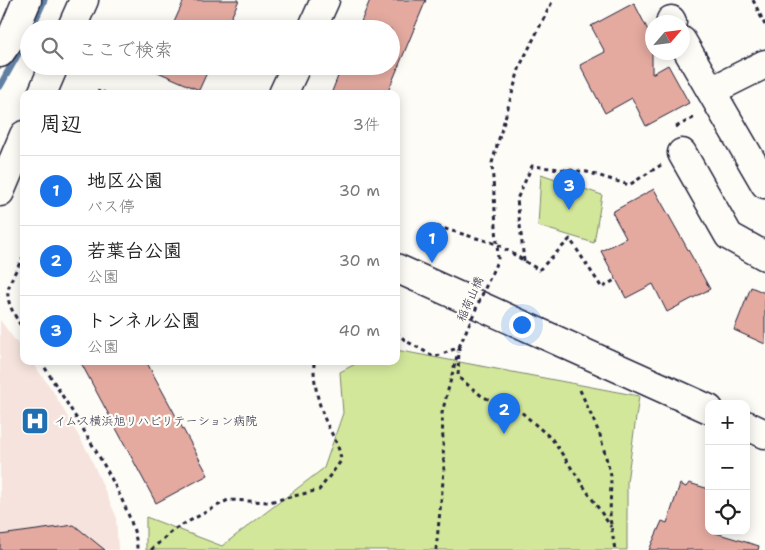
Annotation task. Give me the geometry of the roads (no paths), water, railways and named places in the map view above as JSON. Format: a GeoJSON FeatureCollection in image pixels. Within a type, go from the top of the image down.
{"type":"FeatureCollection","features":[{"type":"Feature","properties":{"kind":"street"},"geometry":{"type":"LineString","coordinates":[[0,53],[12,36],[27,0]]}},
{"type":"Feature","properties":{"kind":"street"},"geometry":{"type":"LineString","coordinates":[[75,20],[84,0]]}},
{"type":"Feature","properties":{"kind":"street"},"geometry":{"type":"LineString","coordinates":[[316,20],[325,0]]}},
{"type":"Feature","properties":{"kind":"street"},"geometry":{"type":"LineString","coordinates":[[690,54],[765,184]]}},
{"type":"Feature","properties":{"kind":"street"},"geometry":{"type":"LineString","coordinates":[[715,97],[765,64]]}},
{"type":"Feature","properties":{"kind":"street"},"geometry":{"type":"LineString","coordinates":[[44,90],[50,75]]}},
{"type":"Feature","properties":{"kind":"street"},"geometry":{"type":"LineString","coordinates":[[285,90],[292,75]]}},
{"type":"Feature","properties":{"kind":"street"},"geometry":{"type":"LineString","coordinates":[[0,192],[20,144]]}},
{"type":"Feature","properties":{"kind":"street"},"geometry":{"type":"LineString","coordinates":[[682,154],[729,236],[765,256]]}},
{"type":"Feature","properties":{"kind":"street"},"geometry":{"type":"LineString","coordinates":[[400,270],[705,407]]}},
{"type":"Feature","properties":{"kind":"street"},"geometry":{"type":"LineString","coordinates":[[750,427],[765,434]]}},
{"type":"Feature","properties":{"kind":"waterway"},"geometry":{"type":"LineString","coordinates":[[35,20],[44,0]]}},
{"type":"Feature","properties":{"kind":"waterway"},"geometry":{"type":"LineString","coordinates":[[0,86],[20,50]]}},
{"type":"Feature","properties":{"kind":"place","name":"トンネル公園"},"geometry":{"type":"Point","coordinates":[569,210]}},
{"type":"Feature","properties":{"kind":"place","name":"地区公園"},"geometry":{"type":"Point","coordinates":[432,263]}},
{"type":"Feature","properties":{"kind":"place","name":"イムス横浜旭リハビリテーション病院"},"geometry":{"type":"Point","coordinates":[35,421]}},
{"type":"Feature","properties":{"kind":"place","name":"若葉台公園"},"geometry":{"type":"Point","coordinates":[504,434]}}]}
